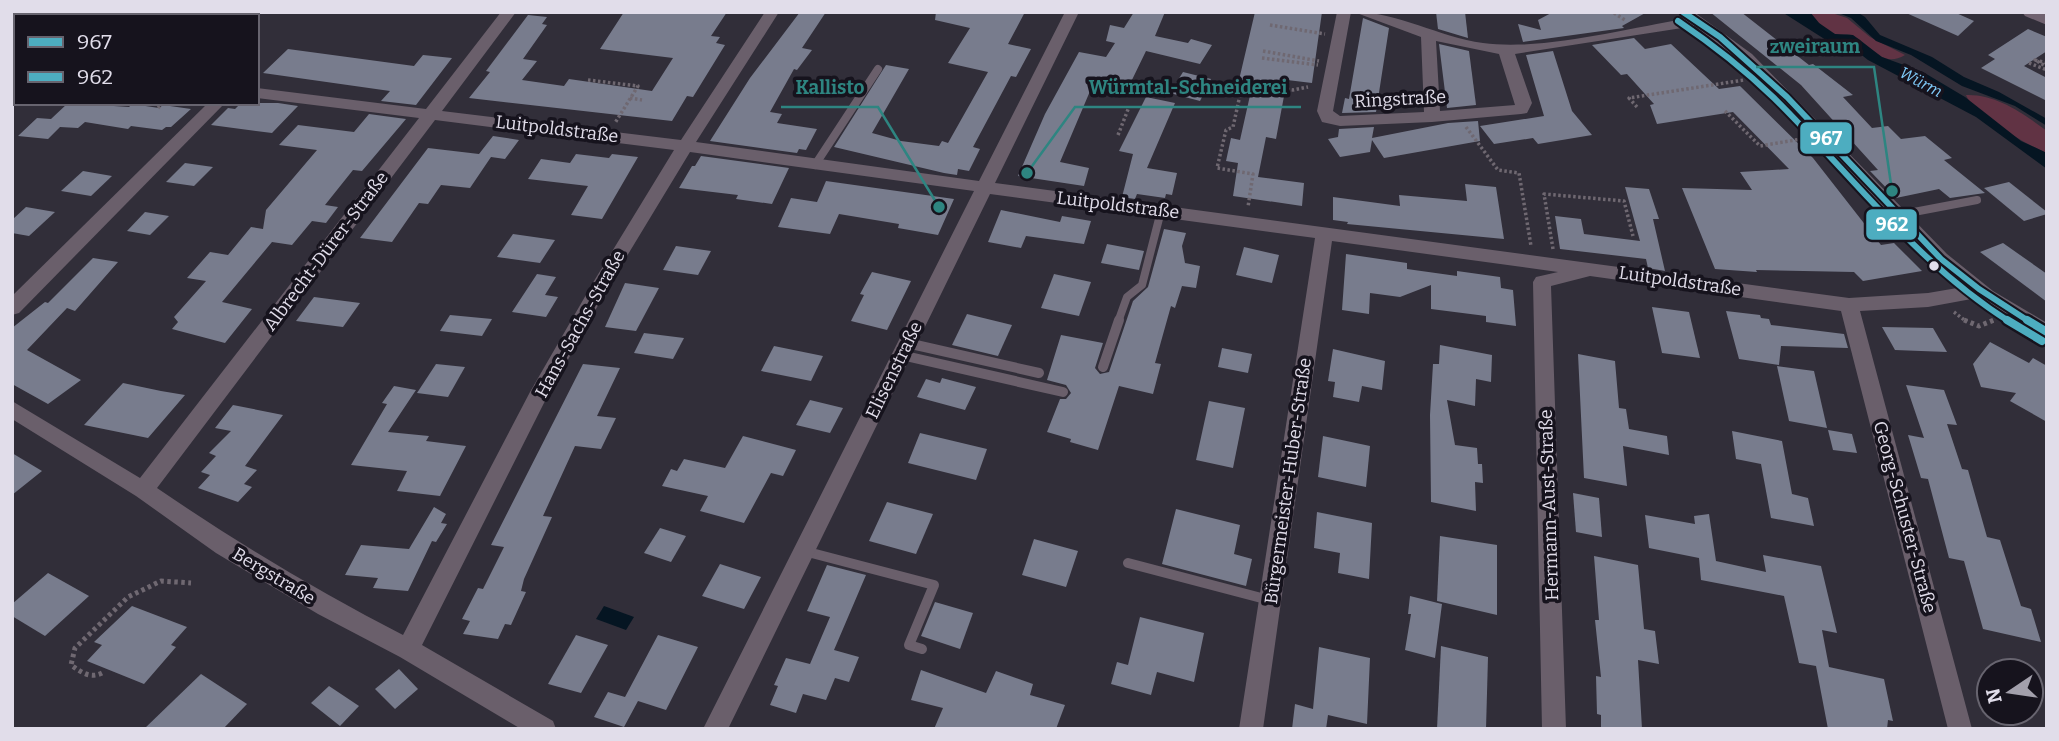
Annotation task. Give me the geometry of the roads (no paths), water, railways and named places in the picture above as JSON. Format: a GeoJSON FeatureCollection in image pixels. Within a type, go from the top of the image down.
{"type":"FeatureCollection","features":[{"type":"Feature","properties":{"kind":"main road"},"geometry":{"type":"LineString","coordinates":[[2032,12],[2047,19]]}},
{"type":"Feature","properties":{"kind":"street","name":"Albrecht-Dürer-Straße"},"geometry":{"type":"LineString","coordinates":[[144,490],[509,12]]}},
{"type":"Feature","properties":{"kind":"street","name":"Hans-Sachs-Straße"},"geometry":{"type":"LineString","coordinates":[[408,649],[507,454],[592,300],[683,146],[772,12]]}},
{"type":"Feature","properties":{"kind":"street","name":"Elisenstraße"},"geometry":{"type":"LineString","coordinates":[[715,729],[1072,12]]}},
{"type":"Feature","properties":{"kind":"street","name":"Ringstraße"},"geometry":{"type":"LineString","coordinates":[[1345,12],[1325,111],[1328,118],[1340,121],[1457,116],[1521,109],[1524,103],[1506,51]]}},
{"type":"Feature","properties":{"kind":"street"},"geometry":{"type":"LineString","coordinates":[[1361,12],[1428,35],[1506,51],[1698,20]]}},
{"type":"Feature","properties":{"kind":"street"},"geometry":{"type":"LineString","coordinates":[[1683,12],[1698,20],[1764,77],[1946,263],[1979,290],[2020,318],[2047,332]]}},
{"type":"Feature","properties":{"kind":"street"},"geometry":{"type":"LineString","coordinates":[[1428,35],[1432,117]]}},
{"type":"Feature","properties":{"kind":"street","name":"Luitpoldstraße"},"geometry":{"type":"LineString","coordinates":[[259,93],[607,136],[1512,258],[1546,269],[1593,269],[1849,305],[1928,300],[1979,290]]}},
{"type":"Feature","properties":{"kind":"street"},"geometry":{"type":"LineString","coordinates":[[12,308],[215,105]]}},
{"type":"Feature","properties":{"kind":"street","name":"Bürgermeister-Huber-Straße"},"geometry":{"type":"LineString","coordinates":[[1251,729],[1324,233]]}},
{"type":"Feature","properties":{"kind":"street","name":"Hermann-Aust-Straße"},"geometry":{"type":"LineString","coordinates":[[1546,269],[1554,729]]}},
{"type":"Feature","properties":{"kind":"street","name":"Georg-Schuster-Straße"},"geometry":{"type":"LineString","coordinates":[[1849,305],[1960,729]]}},
{"type":"Feature","properties":{"kind":"street","name":"Bergstraße"},"geometry":{"type":"LineString","coordinates":[[12,409],[144,490],[224,546],[326,607],[408,649],[544,729]]}},
{"type":"Feature","properties":{"kind":"lane"},"geometry":{"type":"LineString","coordinates":[[815,165],[878,69]]}},
{"type":"Feature","properties":{"kind":"lane"},"geometry":{"type":"LineString","coordinates":[[1898,215],[1977,200]]}},
{"type":"Feature","properties":{"kind":"lane"},"geometry":{"type":"LineString","coordinates":[[1103,368],[1127,297],[1142,285],[1161,211]]}},
{"type":"Feature","properties":{"kind":"lane"},"geometry":{"type":"LineString","coordinates":[[904,349],[1039,373]]}},
{"type":"Feature","properties":{"kind":"lane"},"geometry":{"type":"LineString","coordinates":[[904,349],[1063,392]]}},
{"type":"Feature","properties":{"kind":"lane"},"geometry":{"type":"LineString","coordinates":[[804,551],[934,584],[909,646],[922,649]]}},
{"type":"Feature","properties":{"kind":"lane"},"geometry":{"type":"LineString","coordinates":[[1128,564],[1270,600]]}},
{"type":"Feature","properties":{"kind":"water","name":"Würm"},"geometry":{"type":"Polygon","coordinates":[[[1782,12],[1810,12],[1819,23],[1835,34],[1853,35],[1882,57],[1923,72],[1965,97],[2021,141],[2047,153],[2047,169],[1976,117],[1868,60],[1845,42],[1826,40],[1782,12]]]}},
{"type":"Feature","properties":{"kind":"water"},"geometry":{"type":"Polygon","coordinates":[[[1836,12],[1857,12],[1865,17],[1880,35],[1932,57],[1964,77],[1999,92],[2047,119],[2047,126],[2015,106],[1962,86],[1911,55],[1876,41],[1851,18],[1836,12]]]}},
{"type":"Feature","properties":{"kind":"water"},"geometry":{"type":"Polygon","coordinates":[[[604,606],[634,617],[626,630],[596,619],[604,606]]]}},
{"type":"Feature","properties":{"kind":"place","name":"Würmtal-Schneiderei"},"geometry":{"type":"Point","coordinates":[1027,173]}},
{"type":"Feature","properties":{"kind":"place","name":"zweiraum"},"geometry":{"type":"Point","coordinates":[1892,191]}},
{"type":"Feature","properties":{"kind":"place","name":"Kallisto"},"geometry":{"type":"Point","coordinates":[939,207]}}]}
